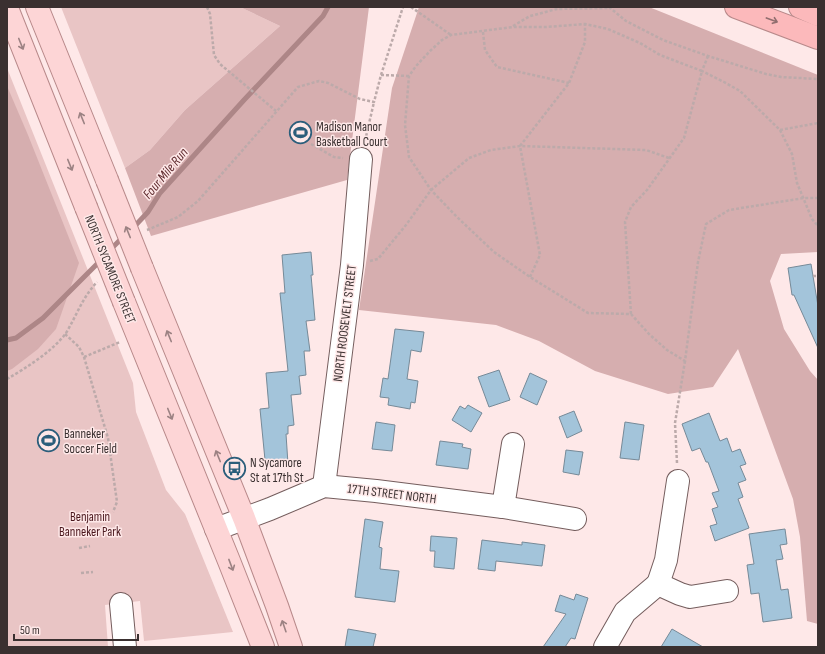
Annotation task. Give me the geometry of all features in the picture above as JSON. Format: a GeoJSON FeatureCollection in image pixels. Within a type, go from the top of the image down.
{"type":"FeatureCollection","features":[{"type":"Feature","properties":{"kind":"highway"},"geometry":{"type":"LineString","coordinates":[[736,7],[818,38]]}},
{"type":"Feature","properties":{"kind":"highway"},"geometry":{"type":"LineString","coordinates":[[800,7],[818,15]]}},
{"type":"Feature","properties":{"kind":"main road"},"geometry":{"type":"LineString","coordinates":[[37,7],[244,518],[275,599],[291,647]]}},
{"type":"Feature","properties":{"kind":"main road","name":"NORTH SYCAMORE STREET"},"geometry":{"type":"LineString","coordinates":[[7,8],[216,529]]}},
{"type":"Feature","properties":{"kind":"main road"},"geometry":{"type":"LineString","coordinates":[[216,529],[263,647]]}},
{"type":"Feature","properties":{"kind":"street","name":"NORTH ROOSEVELT STREET"},"geometry":{"type":"LineString","coordinates":[[324,486],[352,264],[361,159]]}},
{"type":"Feature","properties":{"kind":"street"},"geometry":{"type":"LineString","coordinates":[[503,507],[512,444]]}},
{"type":"Feature","properties":{"kind":"street"},"geometry":{"type":"LineString","coordinates":[[605,647],[625,612],[658,584],[666,560],[678,481]]}},
{"type":"Feature","properties":{"kind":"street","name":"17TH STREET NORTH"},"geometry":{"type":"LineString","coordinates":[[216,529],[262,512],[324,486],[503,507],[575,519]]}},
{"type":"Feature","properties":{"kind":"street"},"geometry":{"type":"LineString","coordinates":[[658,584],[680,594],[690,596],[727,591]]}},
{"type":"Feature","properties":{"kind":"street"},"geometry":{"type":"LineString","coordinates":[[121,604],[125,647]]}},
{"type":"Feature","properties":{"kind":"path"},"geometry":{"type":"LineString","coordinates":[[207,7],[210,14],[214,55],[220,64],[233,76],[276,111]]}},
{"type":"Feature","properties":{"kind":"path"},"geometry":{"type":"LineString","coordinates":[[311,144],[334,157],[361,159],[381,75],[403,7]]}},
{"type":"Feature","properties":{"kind":"path"},"geometry":{"type":"LineString","coordinates":[[412,7],[451,35]]}},
{"type":"Feature","properties":{"kind":"path"},"geometry":{"type":"LineString","coordinates":[[512,27],[530,16],[557,9],[610,8],[626,21],[663,40],[708,56],[766,74],[781,77],[818,79]]}},
{"type":"Feature","properties":{"kind":"path"},"geometry":{"type":"LineString","coordinates":[[530,277],[540,255],[520,146],[569,83],[584,42],[585,24]]}},
{"type":"Feature","properties":{"kind":"path"},"geometry":{"type":"LineString","coordinates":[[631,314],[588,313],[530,277],[494,252],[457,217],[432,190],[409,157],[405,125],[409,76],[416,66],[442,40],[451,35],[512,27],[546,28],[585,24],[608,29],[640,43],[660,55],[724,82],[740,91],[780,130],[792,154],[797,183],[812,219],[818,226]]}},
{"type":"Feature","properties":{"kind":"path"},"geometry":{"type":"LineString","coordinates":[[483,32],[485,50],[497,66],[569,83]]}},
{"type":"Feature","properties":{"kind":"path"},"geometry":{"type":"LineString","coordinates":[[685,360],[667,350],[649,334],[631,314],[624,222],[631,207],[647,190],[684,138],[702,72],[708,56]]}},
{"type":"Feature","properties":{"kind":"path"},"geometry":{"type":"LineString","coordinates":[[381,75],[409,76]]}},
{"type":"Feature","properties":{"kind":"path"},"geometry":{"type":"LineString","coordinates":[[143,234],[148,229],[178,217],[198,201],[298,87],[319,81],[328,83],[360,99],[374,102]]}},
{"type":"Feature","properties":{"kind":"path"},"geometry":{"type":"LineString","coordinates":[[780,130],[818,123]]}},
{"type":"Feature","properties":{"kind":"path"},"geometry":{"type":"LineString","coordinates":[[352,264],[378,259],[432,190],[469,158],[491,150],[520,146],[646,150],[669,158]]}},
{"type":"Feature","properties":{"kind":"path"},"geometry":{"type":"LineString","coordinates":[[678,481],[675,423],[698,262],[706,224],[729,210],[804,198],[818,198]]}},
{"type":"Feature","properties":{"kind":"path"},"geometry":{"type":"LineString","coordinates":[[813,276],[818,276]]}},
{"type":"Feature","properties":{"kind":"path"},"geometry":{"type":"LineString","coordinates":[[7,379],[39,358],[65,334],[88,291],[99,280]]}},
{"type":"Feature","properties":{"kind":"path"},"geometry":{"type":"LineString","coordinates":[[65,334],[78,347],[84,357],[108,438],[117,502],[113,512]]}},
{"type":"Feature","properties":{"kind":"path"},"geometry":{"type":"LineString","coordinates":[[84,357],[123,341]]}},
{"type":"Feature","properties":{"kind":"path"},"geometry":{"type":"LineString","coordinates":[[79,548],[90,546]]}},
{"type":"Feature","properties":{"kind":"path"},"geometry":{"type":"LineString","coordinates":[[81,573],[93,572]]}},
{"type":"Feature","properties":{"kind":"green space"},"geometry":{"type":"Polygon","coordinates":[[[61,7],[240,7],[280,26],[185,110],[150,150],[125,168],[61,7]]]}},
{"type":"Feature","properties":{"kind":"green space","name":"Benjamin Banneker Park"},"geometry":{"type":"Polygon","coordinates":[[[7,68],[133,383],[136,412],[166,490],[185,514],[233,632],[144,641],[140,601],[105,605],[108,647],[7,647],[7,68]]]}},
{"type":"Feature","properties":{"kind":"shaded area"},"geometry":{"type":"Polygon","coordinates":[[[240,7],[369,7],[347,180],[151,236],[125,168],[150,150],[185,110],[280,26],[240,7]]]}},
{"type":"Feature","properties":{"kind":"shaded area"},"geometry":{"type":"Polygon","coordinates":[[[419,7],[649,7],[818,75],[818,252],[781,254],[770,281],[784,329],[810,371],[818,380],[818,624],[807,621],[800,537],[793,499],[738,349],[713,387],[668,394],[595,371],[539,341],[496,325],[359,310],[392,88],[419,7]]]}},
{"type":"Feature","properties":{"kind":"shaded area"},"geometry":{"type":"Polygon","coordinates":[[[7,86],[79,263],[56,329],[38,349],[12,369],[7,371],[7,86]]]}},
{"type":"Feature","properties":{"kind":"building"},"geometry":{"type":"Polygon","coordinates":[[[311,252],[313,275],[311,275],[315,320],[306,321],[310,351],[304,351],[306,375],[299,376],[301,394],[291,395],[294,425],[288,426],[288,434],[286,434],[288,464],[270,465],[269,460],[265,460],[260,409],[269,408],[266,373],[288,371],[280,293],[285,293],[282,255],[311,252]]]}},
{"type":"Feature","properties":{"kind":"building"},"geometry":{"type":"Polygon","coordinates":[[[811,264],[818,306],[818,348],[794,295],[792,295],[788,268],[811,264]]]}},
{"type":"Feature","properties":{"kind":"building"},"geometry":{"type":"Polygon","coordinates":[[[395,329],[424,332],[421,352],[411,350],[407,379],[418,381],[415,403],[411,402],[410,409],[388,405],[389,398],[380,397],[383,378],[388,379],[395,329]]]}},
{"type":"Feature","properties":{"kind":"building"},"geometry":{"type":"Polygon","coordinates":[[[499,370],[510,400],[489,407],[478,377],[499,370]]]}},
{"type":"Feature","properties":{"kind":"building"},"geometry":{"type":"Polygon","coordinates":[[[530,373],[547,381],[537,405],[520,397],[530,373]]]}},
{"type":"Feature","properties":{"kind":"building"},"geometry":{"type":"Polygon","coordinates":[[[468,405],[482,413],[471,432],[452,420],[460,406],[465,409],[468,405]]]}},
{"type":"Feature","properties":{"kind":"building"},"geometry":{"type":"Polygon","coordinates":[[[574,411],[582,431],[567,438],[559,417],[574,411]]]}},
{"type":"Feature","properties":{"kind":"building"},"geometry":{"type":"Polygon","coordinates":[[[709,413],[720,441],[727,438],[732,452],[740,449],[746,464],[740,466],[746,480],[738,483],[743,497],[738,499],[749,528],[715,541],[710,526],[717,524],[712,509],[718,507],[712,493],[719,491],[708,462],[706,462],[700,448],[692,451],[682,424],[709,413]]]}},
{"type":"Feature","properties":{"kind":"building"},"geometry":{"type":"Polygon","coordinates":[[[376,422],[395,425],[392,451],[372,449],[376,422]]]}},
{"type":"Feature","properties":{"kind":"building"},"geometry":{"type":"Polygon","coordinates":[[[625,422],[644,425],[639,460],[620,458],[625,422]]]}},
{"type":"Feature","properties":{"kind":"building"},"geometry":{"type":"Polygon","coordinates":[[[440,441],[463,444],[462,447],[471,449],[468,469],[436,465],[440,441]]]}},
{"type":"Feature","properties":{"kind":"building"},"geometry":{"type":"Polygon","coordinates":[[[566,450],[583,452],[579,475],[563,472],[566,450]]]}},
{"type":"Feature","properties":{"kind":"building"},"geometry":{"type":"Polygon","coordinates":[[[365,519],[383,522],[379,547],[382,548],[380,569],[399,571],[395,602],[355,597],[365,519]]]}},
{"type":"Feature","properties":{"kind":"building"},"geometry":{"type":"Polygon","coordinates":[[[785,529],[787,544],[780,545],[783,559],[776,560],[781,590],[788,589],[792,618],[763,622],[759,593],[751,594],[747,565],[754,564],[749,534],[785,529]]]}},
{"type":"Feature","properties":{"kind":"building"},"geometry":{"type":"Polygon","coordinates":[[[431,536],[457,538],[454,569],[434,567],[435,551],[430,551],[431,536]]]}},
{"type":"Feature","properties":{"kind":"building"},"geometry":{"type":"Polygon","coordinates":[[[482,540],[522,545],[522,542],[545,545],[542,566],[496,561],[495,571],[478,569],[482,540]]]}},
{"type":"Feature","properties":{"kind":"building"},"geometry":{"type":"Polygon","coordinates":[[[576,594],[588,598],[575,639],[571,638],[565,647],[543,647],[566,614],[555,611],[560,595],[574,600],[576,594]]]}},
{"type":"Feature","properties":{"kind":"building"},"geometry":{"type":"Polygon","coordinates":[[[348,629],[376,634],[373,647],[345,647],[348,629]]]}},
{"type":"Feature","properties":{"kind":"building"},"geometry":{"type":"Polygon","coordinates":[[[672,629],[703,647],[661,647],[672,629]]]}},
{"type":"Feature","properties":{"kind":"waterway","name":"Four Mile Run"},"geometry":{"type":"LineString","coordinates":[[132,229],[148,212],[160,193],[244,100],[323,16],[328,7]]}},
{"type":"Feature","properties":{"kind":"waterway","name":"Four Mile Run"},"geometry":{"type":"LineString","coordinates":[[109,251],[123,237]]}},
{"type":"Feature","properties":{"kind":"waterway","name":"Four Mile Run"},"geometry":{"type":"LineString","coordinates":[[7,340],[16,338],[43,318],[101,260]]}},
{"type":"Feature","properties":{"kind":"place","name":"Madison Manor Basketball Court"},"geometry":{"type":"Point","coordinates":[300,133]}},
{"type":"Feature","properties":{"kind":"place","name":"Banneker Soccer Field"},"geometry":{"type":"Point","coordinates":[48,440]}},
{"type":"Feature","properties":{"kind":"place","name":"N Sycamore St at 17th St"},"geometry":{"type":"Point","coordinates":[235,469]}}]}
